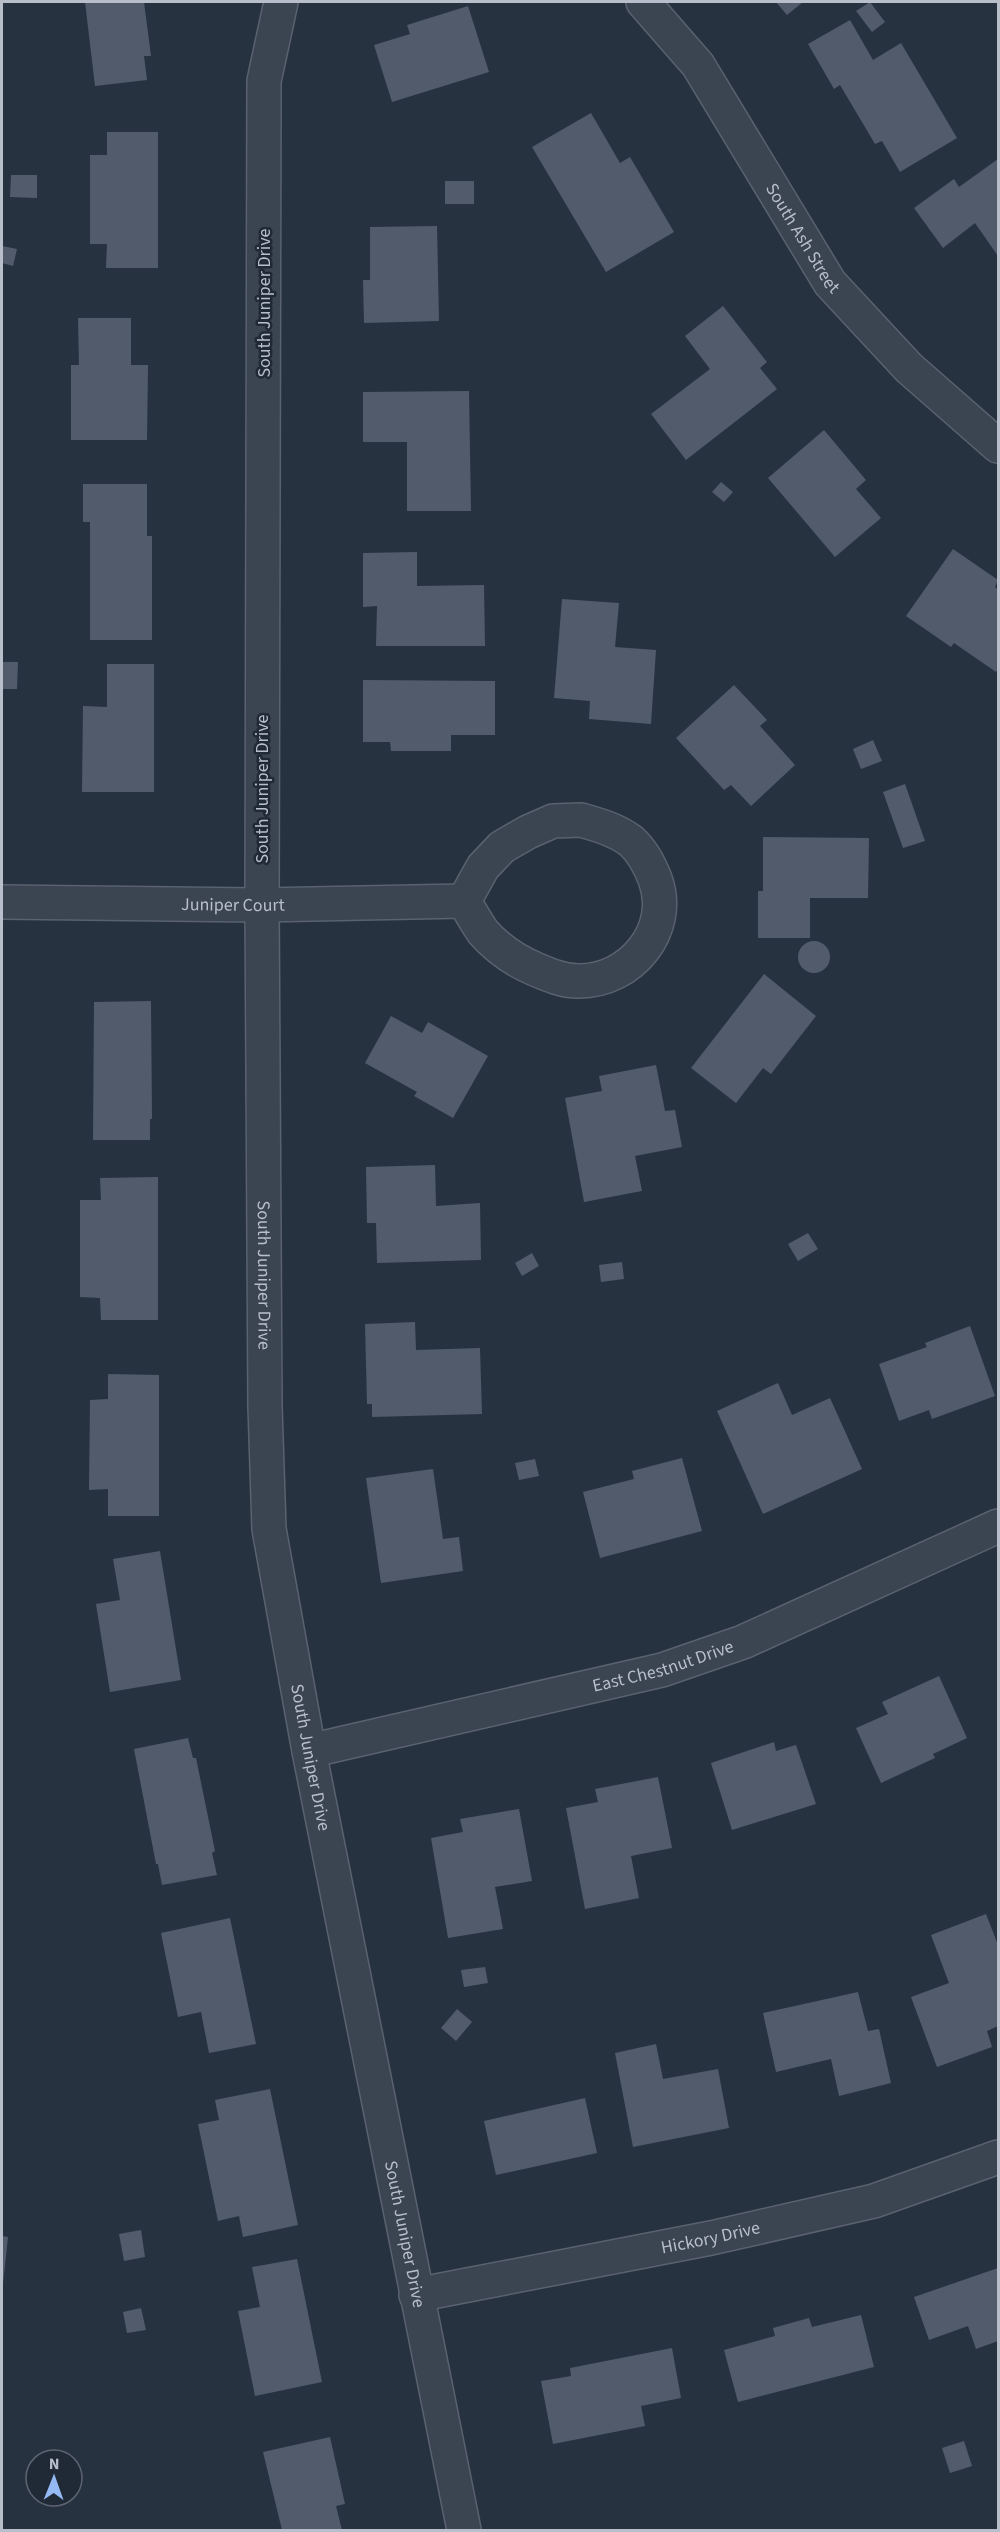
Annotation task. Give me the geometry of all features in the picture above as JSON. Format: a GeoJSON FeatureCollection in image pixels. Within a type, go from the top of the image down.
{"type":"FeatureCollection","features":[{"type":"Feature","properties":{"kind":"street","name":"South Juniper Drive"},"geometry":{"type":"LineString","coordinates":[[281,2],[264,81],[262,905],[265,1394],[269,1529],[309,1751],[464,2530]]}},
{"type":"Feature","properties":{"kind":"street","name":"South Ash Street"},"geometry":{"type":"LineString","coordinates":[[643,2],[698,64],[830,283],[909,368],[999,446]]}},
{"type":"Feature","properties":{"kind":"street"},"geometry":{"type":"LineString","coordinates":[[581,820],[608,827],[632,842],[638,849],[649,864],[659,890],[660,918],[649,945],[629,965],[607,976],[579,982],[554,978],[507,953],[483,932],[464,901],[483,867],[502,847],[528,832],[553,822],[581,820]]}},
{"type":"Feature","properties":{"kind":"street","name":"Juniper Court"},"geometry":{"type":"LineString","coordinates":[[2,902],[262,905],[464,901]]}},
{"type":"Feature","properties":{"kind":"street","name":"East Chestnut Drive"},"geometry":{"type":"LineString","coordinates":[[309,1751],[662,1670],[743,1642],[999,1526]]}},
{"type":"Feature","properties":{"kind":"street","name":"Hickory Drive"},"geometry":{"type":"LineString","coordinates":[[416,2295],[711,2238],[874,2200],[999,2157]]}},
{"type":"Feature","properties":{"kind":"building"},"geometry":{"type":"Polygon","coordinates":[[[85,2],[144,2],[151,56],[144,56],[147,80],[95,86],[85,2]]]}},
{"type":"Feature","properties":{"kind":"building"},"geometry":{"type":"Polygon","coordinates":[[[776,2],[803,2],[787,15],[776,2]]]}},
{"type":"Feature","properties":{"kind":"building"},"geometry":{"type":"Polygon","coordinates":[[[870,2],[885,22],[872,32],[856,11],[870,2]]]}},
{"type":"Feature","properties":{"kind":"building"},"geometry":{"type":"Polygon","coordinates":[[[468,6],[489,72],[392,102],[374,45],[410,34],[407,25],[468,6]]]}},
{"type":"Feature","properties":{"kind":"building"},"geometry":{"type":"Polygon","coordinates":[[[850,20],[873,60],[901,43],[957,138],[900,172],[882,141],[875,144],[840,85],[834,89],[808,44],[850,20]]]}},
{"type":"Feature","properties":{"kind":"building"},"geometry":{"type":"Polygon","coordinates":[[[591,113],[620,163],[630,157],[674,232],[606,272],[532,147],[591,113]]]}},
{"type":"Feature","properties":{"kind":"building"},"geometry":{"type":"Polygon","coordinates":[[[107,132],[158,132],[158,268],[106,268],[107,244],[90,244],[90,155],[107,155],[107,132]]]}},
{"type":"Feature","properties":{"kind":"building"},"geometry":{"type":"Polygon","coordinates":[[[998,159],[998,256],[975,223],[943,248],[914,208],[954,179],[959,187],[998,159]]]}},
{"type":"Feature","properties":{"kind":"building"},"geometry":{"type":"Polygon","coordinates":[[[11,175],[37,175],[37,198],[10,197],[11,175]]]}},
{"type":"Feature","properties":{"kind":"building"},"geometry":{"type":"Polygon","coordinates":[[[445,181],[474,181],[474,204],[445,204],[445,181]]]}},
{"type":"Feature","properties":{"kind":"building"},"geometry":{"type":"Polygon","coordinates":[[[437,226],[439,321],[364,323],[363,280],[370,280],[370,227],[437,226]]]}},
{"type":"Feature","properties":{"kind":"building"},"geometry":{"type":"Polygon","coordinates":[[[2,246],[17,249],[13,266],[2,263],[2,246]]]}},
{"type":"Feature","properties":{"kind":"building"},"geometry":{"type":"Polygon","coordinates":[[[723,306],[767,362],[760,368],[777,389],[686,460],[651,414],[710,369],[685,336],[723,306]]]}},
{"type":"Feature","properties":{"kind":"building"},"geometry":{"type":"Polygon","coordinates":[[[78,318],[131,318],[131,365],[148,365],[147,440],[71,440],[71,365],[79,365],[78,318]]]}},
{"type":"Feature","properties":{"kind":"building"},"geometry":{"type":"Polygon","coordinates":[[[469,391],[471,511],[407,511],[407,442],[363,442],[363,392],[469,391]]]}},
{"type":"Feature","properties":{"kind":"building"},"geometry":{"type":"Polygon","coordinates":[[[824,430],[866,480],[856,489],[881,518],[835,557],[768,478],[824,430]]]}},
{"type":"Feature","properties":{"kind":"building"},"geometry":{"type":"Polygon","coordinates":[[[721,482],[733,492],[724,502],[712,492],[721,482]]]}},
{"type":"Feature","properties":{"kind":"building"},"geometry":{"type":"Polygon","coordinates":[[[83,484],[147,484],[147,536],[152,536],[152,640],[90,640],[90,522],[83,522],[83,484]]]}},
{"type":"Feature","properties":{"kind":"building"},"geometry":{"type":"Polygon","coordinates":[[[953,549],[998,580],[995,587],[998,590],[998,668],[996,672],[954,643],[951,647],[906,616],[953,549]]]}},
{"type":"Feature","properties":{"kind":"building"},"geometry":{"type":"Polygon","coordinates":[[[417,552],[417,586],[484,585],[485,646],[376,646],[377,606],[363,607],[363,553],[417,552]]]}},
{"type":"Feature","properties":{"kind":"building"},"geometry":{"type":"Polygon","coordinates":[[[562,599],[619,603],[615,647],[656,650],[651,724],[589,719],[590,701],[554,698],[562,599]]]}},
{"type":"Feature","properties":{"kind":"building"},"geometry":{"type":"Polygon","coordinates":[[[2,662],[18,662],[17,689],[2,689],[2,662]]]}},
{"type":"Feature","properties":{"kind":"building"},"geometry":{"type":"Polygon","coordinates":[[[107,664],[154,664],[154,792],[82,792],[83,706],[107,707],[107,664]]]}},
{"type":"Feature","properties":{"kind":"building"},"geometry":{"type":"Polygon","coordinates":[[[363,680],[495,681],[495,735],[451,735],[451,751],[391,751],[390,742],[363,742],[363,680]]]}},
{"type":"Feature","properties":{"kind":"building"},"geometry":{"type":"Polygon","coordinates":[[[734,685],[767,720],[760,726],[795,765],[751,806],[731,785],[724,790],[676,738],[734,685]]]}},
{"type":"Feature","properties":{"kind":"building"},"geometry":{"type":"Polygon","coordinates":[[[873,740],[882,761],[861,769],[853,749],[873,740]]]}},
{"type":"Feature","properties":{"kind":"building"},"geometry":{"type":"Polygon","coordinates":[[[905,784],[925,841],[903,848],[883,792],[905,784]]]}},
{"type":"Feature","properties":{"kind":"building"},"geometry":{"type":"Polygon","coordinates":[[[763,837],[869,838],[868,898],[810,898],[810,938],[758,938],[758,891],[763,891],[763,837]]]}},
{"type":"Feature","properties":{"kind":"building"},"geometry":{"type":"Polygon","coordinates":[[[814,941],[825,946],[830,957],[825,968],[814,973],[803,968],[798,957],[803,946],[814,941]]]}},
{"type":"Feature","properties":{"kind":"building"},"geometry":{"type":"Polygon","coordinates":[[[764,974],[816,1016],[771,1074],[763,1068],[736,1103],[691,1068],[764,974]]]}},
{"type":"Feature","properties":{"kind":"building"},"geometry":{"type":"Polygon","coordinates":[[[151,1001],[152,1119],[150,1119],[150,1140],[93,1140],[94,1002],[151,1001]]]}},
{"type":"Feature","properties":{"kind":"building"},"geometry":{"type":"Polygon","coordinates":[[[391,1016],[422,1033],[428,1022],[488,1056],[453,1118],[414,1096],[417,1092],[365,1063],[391,1016]]]}},
{"type":"Feature","properties":{"kind":"building"},"geometry":{"type":"Polygon","coordinates":[[[656,1065],[665,1111],[675,1110],[682,1147],[635,1156],[642,1191],[584,1202],[565,1098],[602,1091],[599,1076],[656,1065]]]}},
{"type":"Feature","properties":{"kind":"building"},"geometry":{"type":"Polygon","coordinates":[[[435,1165],[436,1206],[480,1203],[481,1260],[377,1263],[376,1223],[367,1223],[366,1167],[435,1165]]]}},
{"type":"Feature","properties":{"kind":"building"},"geometry":{"type":"Polygon","coordinates":[[[158,1177],[158,1320],[101,1320],[100,1298],[80,1297],[80,1200],[101,1200],[100,1178],[158,1177]]]}},
{"type":"Feature","properties":{"kind":"building"},"geometry":{"type":"Polygon","coordinates":[[[808,1233],[818,1249],[798,1261],[788,1244],[808,1233]]]}},
{"type":"Feature","properties":{"kind":"building"},"geometry":{"type":"Polygon","coordinates":[[[532,1253],[539,1266],[522,1276],[515,1263],[532,1253]]]}},
{"type":"Feature","properties":{"kind":"building"},"geometry":{"type":"Polygon","coordinates":[[[622,1262],[624,1279],[601,1282],[599,1265],[622,1262]]]}},
{"type":"Feature","properties":{"kind":"building"},"geometry":{"type":"Polygon","coordinates":[[[415,1322],[416,1350],[480,1348],[482,1414],[372,1417],[372,1404],[367,1404],[365,1324],[415,1322]]]}},
{"type":"Feature","properties":{"kind":"building"},"geometry":{"type":"Polygon","coordinates":[[[970,1326],[995,1396],[932,1419],[929,1410],[899,1421],[879,1364],[927,1347],[925,1343],[970,1326]]]}},
{"type":"Feature","properties":{"kind":"building"},"geometry":{"type":"Polygon","coordinates":[[[108,1374],[159,1375],[159,1516],[108,1516],[108,1489],[89,1490],[90,1400],[108,1399],[108,1374]]]}},
{"type":"Feature","properties":{"kind":"building"},"geometry":{"type":"Polygon","coordinates":[[[778,1383],[792,1415],[830,1398],[862,1469],[763,1514],[717,1411],[778,1383]]]}},
{"type":"Feature","properties":{"kind":"building"},"geometry":{"type":"Polygon","coordinates":[[[682,1458],[702,1531],[600,1558],[583,1492],[634,1479],[632,1471],[682,1458]]]}},
{"type":"Feature","properties":{"kind":"building"},"geometry":{"type":"Polygon","coordinates":[[[535,1459],[539,1476],[519,1480],[515,1463],[535,1459]]]}},
{"type":"Feature","properties":{"kind":"building"},"geometry":{"type":"Polygon","coordinates":[[[433,1469],[443,1539],[459,1537],[463,1571],[381,1583],[366,1478],[433,1469]]]}},
{"type":"Feature","properties":{"kind":"building"},"geometry":{"type":"Polygon","coordinates":[[[160,1551],[181,1680],[110,1692],[96,1604],[120,1600],[113,1559],[160,1551]]]}},
{"type":"Feature","properties":{"kind":"building"},"geometry":{"type":"Polygon","coordinates":[[[939,1676],[967,1738],[933,1754],[935,1758],[881,1783],[856,1728],[888,1714],[882,1702],[939,1676]]]}},
{"type":"Feature","properties":{"kind":"building"},"geometry":{"type":"Polygon","coordinates":[[[188,1738],[193,1758],[196,1758],[215,1851],[212,1853],[217,1875],[162,1885],[134,1749],[188,1738]]]}},
{"type":"Feature","properties":{"kind":"building"},"geometry":{"type":"Polygon","coordinates":[[[774,1742],[776,1751],[796,1745],[816,1804],[732,1830],[711,1763],[774,1742]]]}},
{"type":"Feature","properties":{"kind":"building"},"geometry":{"type":"Polygon","coordinates":[[[658,1777],[672,1848],[631,1856],[639,1898],[585,1909],[566,1808],[598,1802],[595,1789],[658,1777]]]}},
{"type":"Feature","properties":{"kind":"building"},"geometry":{"type":"Polygon","coordinates":[[[519,1809],[532,1881],[495,1887],[503,1929],[448,1938],[431,1838],[463,1832],[460,1819],[519,1809]]]}},
{"type":"Feature","properties":{"kind":"building"},"geometry":{"type":"Polygon","coordinates":[[[986,1914],[998,1945],[998,2026],[987,2031],[992,2047],[937,2067],[911,1997],[949,1983],[931,1935],[986,1914]]]}},
{"type":"Feature","properties":{"kind":"building"},"geometry":{"type":"Polygon","coordinates":[[[230,1918],[256,2044],[209,2053],[201,2012],[178,2017],[161,1933],[230,1918]]]}},
{"type":"Feature","properties":{"kind":"building"},"geometry":{"type":"Polygon","coordinates":[[[485,1967],[488,1983],[464,1987],[461,1970],[485,1967]]]}},
{"type":"Feature","properties":{"kind":"building"},"geometry":{"type":"Polygon","coordinates":[[[858,1992],[868,2031],[879,2029],[891,2083],[839,2096],[831,2059],[776,2072],[763,2013],[858,1992]]]}},
{"type":"Feature","properties":{"kind":"building"},"geometry":{"type":"Polygon","coordinates":[[[457,2009],[472,2022],[456,2041],[441,2028],[457,2009]]]}},
{"type":"Feature","properties":{"kind":"building"},"geometry":{"type":"Polygon","coordinates":[[[656,2044],[663,2079],[718,2069],[729,2128],[633,2147],[615,2053],[656,2044]]]}},
{"type":"Feature","properties":{"kind":"building"},"geometry":{"type":"Polygon","coordinates":[[[270,2089],[298,2225],[243,2237],[239,2216],[218,2221],[198,2124],[219,2120],[215,2100],[270,2089]]]}},
{"type":"Feature","properties":{"kind":"building"},"geometry":{"type":"Polygon","coordinates":[[[585,2098],[597,2153],[496,2175],[484,2121],[585,2098]]]}},
{"type":"Feature","properties":{"kind":"building"},"geometry":{"type":"Polygon","coordinates":[[[141,2230],[145,2257],[124,2261],[119,2234],[141,2230]]]}},
{"type":"Feature","properties":{"kind":"building"},"geometry":{"type":"Polygon","coordinates":[[[2,2236],[8,2237],[3,2284],[2,2284],[2,2236]]]}},
{"type":"Feature","properties":{"kind":"building"},"geometry":{"type":"Polygon","coordinates":[[[297,2259],[322,2382],[255,2396],[238,2311],[260,2307],[252,2267],[297,2259]]]}},
{"type":"Feature","properties":{"kind":"building"},"geometry":{"type":"Polygon","coordinates":[[[998,2268],[998,2341],[976,2349],[968,2326],[929,2340],[914,2297],[998,2268]]]}},
{"type":"Feature","properties":{"kind":"building"},"geometry":{"type":"Polygon","coordinates":[[[141,2308],[146,2330],[127,2333],[123,2312],[141,2308]]]}},
{"type":"Feature","properties":{"kind":"building"},"geometry":{"type":"Polygon","coordinates":[[[861,2315],[874,2367],[738,2402],[724,2350],[775,2336],[773,2328],[809,2318],[812,2327],[861,2315]]]}},
{"type":"Feature","properties":{"kind":"building"},"geometry":{"type":"Polygon","coordinates":[[[672,2348],[681,2398],[641,2406],[645,2426],[553,2444],[541,2381],[571,2376],[570,2368],[672,2348]]]}},
{"type":"Feature","properties":{"kind":"building"},"geometry":{"type":"Polygon","coordinates":[[[330,2437],[345,2504],[336,2506],[342,2530],[282,2530],[263,2452],[330,2437]]]}},
{"type":"Feature","properties":{"kind":"building"},"geometry":{"type":"Polygon","coordinates":[[[964,2441],[972,2466],[950,2473],[942,2448],[964,2441]]]}}]}
